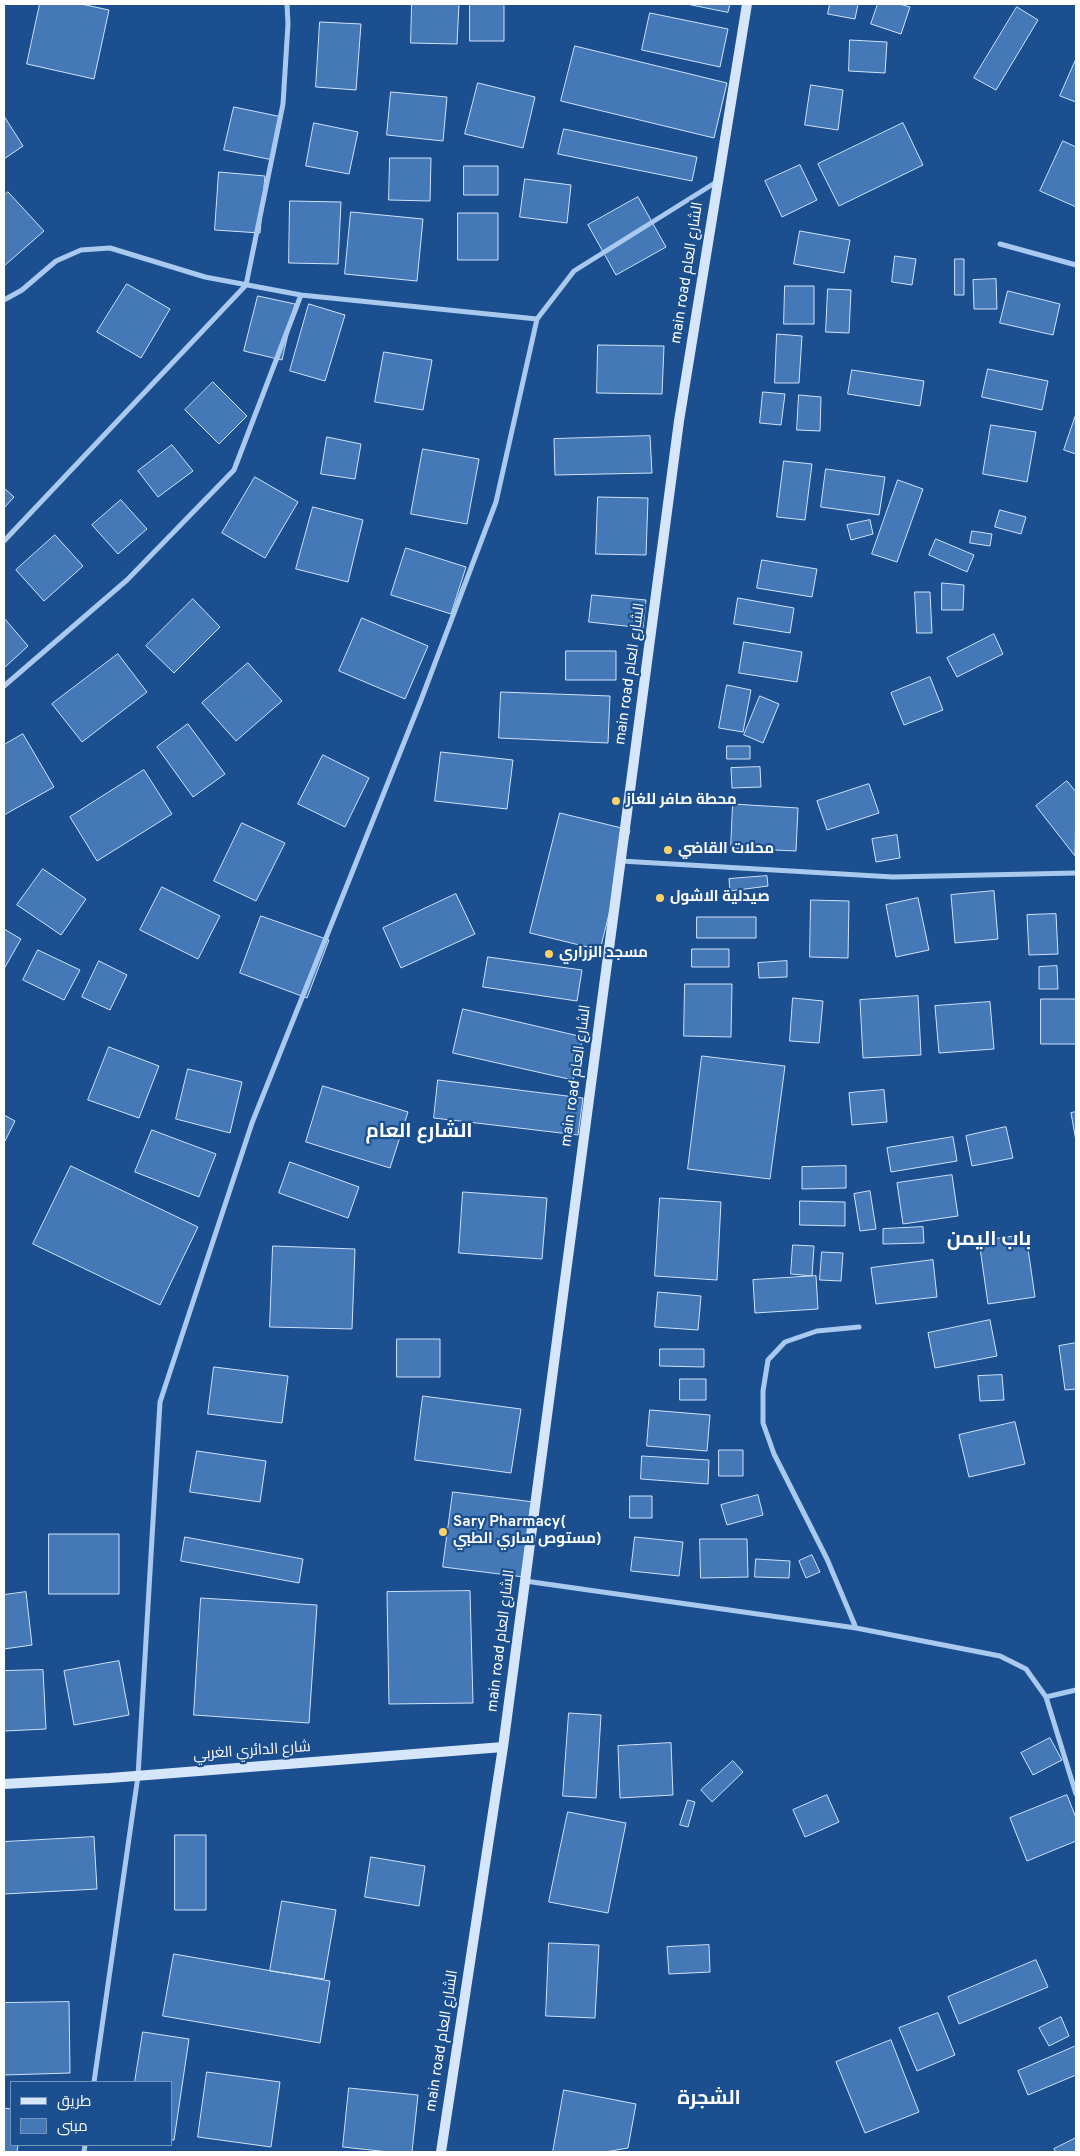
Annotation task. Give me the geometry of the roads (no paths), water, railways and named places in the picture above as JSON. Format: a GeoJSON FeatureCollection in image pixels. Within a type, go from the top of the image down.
{"type":"FeatureCollection","features":[{"type":"Feature","properties":{"kind":"main road","name":"main road الشارع العام"},"geometry":{"type":"LineString","coordinates":[[441,2152],[503,1747],[679,421],[748,4]]}},
{"type":"Feature","properties":{"kind":"main road","name":"شارع الدائري الغربي"},"geometry":{"type":"LineString","coordinates":[[4,1784],[138,1776],[503,1747]]}},
{"type":"Feature","properties":{"kind":"street"},"geometry":{"type":"LineString","coordinates":[[4,541],[246,285],[283,104],[288,24],[287,4]]}},
{"type":"Feature","properties":{"kind":"street"},"geometry":{"type":"LineString","coordinates":[[94,2081],[138,1776],[160,1402],[252,1123],[421,700],[496,502],[538,319],[574,271],[719,180]]}},
{"type":"Feature","properties":{"kind":"street"},"geometry":{"type":"LineString","coordinates":[[1000,244],[1076,265]]}},
{"type":"Feature","properties":{"kind":"street"},"geometry":{"type":"LineString","coordinates":[[4,300],[22,290],[56,261],[81,250],[110,248],[205,277],[301,295],[538,319]]}},
{"type":"Feature","properties":{"kind":"street"},"geometry":{"type":"LineString","coordinates":[[4,686],[127,580],[234,470],[301,295]]}},
{"type":"Feature","properties":{"kind":"street"},"geometry":{"type":"LineString","coordinates":[[621,861],[893,877],[1076,873]]}},
{"type":"Feature","properties":{"kind":"street"},"geometry":{"type":"LineString","coordinates":[[856,1628],[827,1559],[774,1454],[763,1423],[763,1391],[768,1360],[785,1342],[817,1331],[859,1326]]}},
{"type":"Feature","properties":{"kind":"street"},"geometry":{"type":"LineString","coordinates":[[525,1580],[856,1628],[1000,1656],[1026,1669],[1046,1698],[1076,1794]]}},
{"type":"Feature","properties":{"kind":"street"},"geometry":{"type":"LineString","coordinates":[[1046,1698],[1076,1690]]}},
{"type":"Feature","properties":{"kind":"place","name":"محطة صافر للغاز"},"geometry":{"type":"Point","coordinates":[616,801]}},
{"type":"Feature","properties":{"kind":"place","name":"محلات القاضي"},"geometry":{"type":"Point","coordinates":[668,850]}},
{"type":"Feature","properties":{"kind":"place","name":"صيدلية الاشول"},"geometry":{"type":"Point","coordinates":[660,898]}},
{"type":"Feature","properties":{"kind":"place","name":"مسجد الزراري"},"geometry":{"type":"Point","coordinates":[549,954]}},
{"type":"Feature","properties":{"kind":"place","name":"Sary Pharmacy( مستوص ساري الطبي)"},"geometry":{"type":"Point","coordinates":[443,1532]}},
{"type":"Feature","properties":{"kind":"district","name":"الشارع العام"},"geometry":{"type":"Point","coordinates":[419,1133]}},
{"type":"Feature","properties":{"kind":"district","name":"باب اليمن"},"geometry":{"type":"Point","coordinates":[989,1241]}},
{"type":"Feature","properties":{"kind":"district","name":"الشجرة"},"geometry":{"type":"Point","coordinates":[709,2100]}}]}
